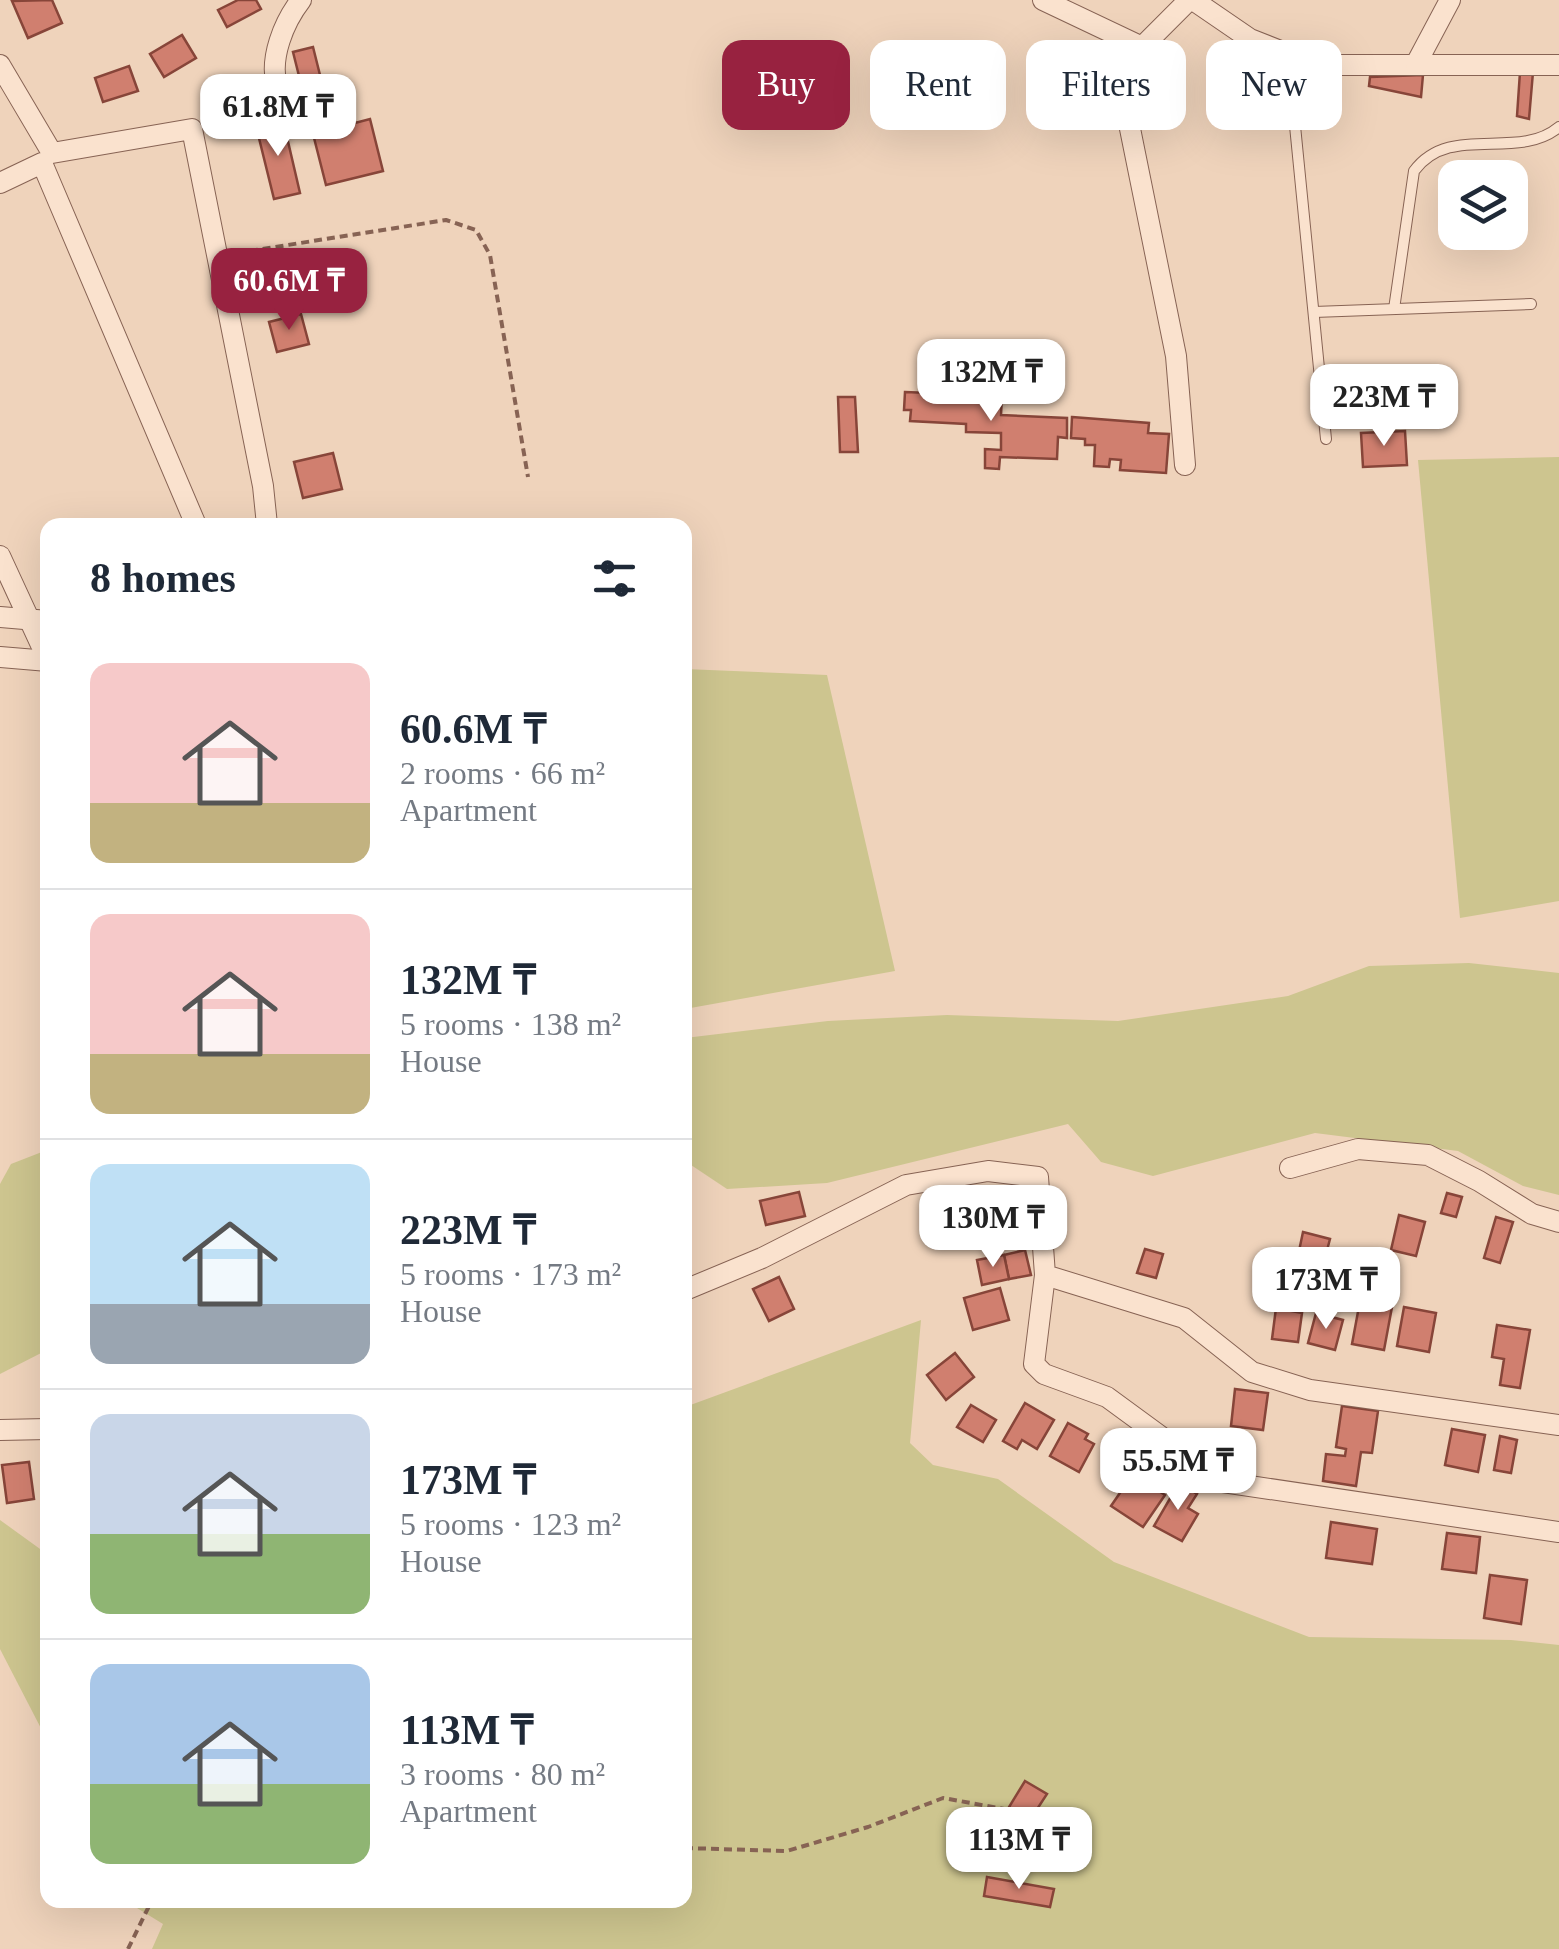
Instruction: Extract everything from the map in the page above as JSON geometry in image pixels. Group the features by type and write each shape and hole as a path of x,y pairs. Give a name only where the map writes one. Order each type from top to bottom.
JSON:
{"street":[{"path":"291,116 276,84 276,68 280,36 301,0"},
{"path":"1043,0 1127,40"},
{"path":"1149,40 1191,0 1255,40"},
{"path":"1416,64 1450,0"},
{"path":"0,65 47,158 193,518"},
{"path":"1342,65 1559,65"},
{"path":"0,183 47,158 192,128 267,518"},
{"path":"1130,130 1176,356 1185,465"},
{"path":"0,556 37,620"},
{"path":"0,617 37,620"},
{"path":"0,657 40,660"},
{"path":"1290,1168 1358,1149 1428,1156 1479,1181 1532,1214 1559,1222"},
{"path":"692,1287 762,1258 906,1185 988,1171 1038,1177 1045,1275 1034,1364 1044,1374 1107,1398 1223,1482 1559,1532"},
{"path":"1045,1275 1184,1318 1252,1372 1310,1390 1559,1425"},
{"path":"0,1430 40,1428"}],"lane":[{"path":"1394,309 1414,171 1425,156 1465,142 1526,141 1559,127"},
{"path":"1296,130 1326,439"},
{"path":"1314,312 1532,304"}],"path":[{"path":"218,256 446,220 476,230 490,255 528,476"},
{"path":"692,1848 786,1851 868,1827 943,1798 1004,1809"},
{"path":"128,1949 148,1908"}],"shaded area":[{"path":"1559,457 1559,901 1460,918 1418,460"},
{"path":"692,669 827,675 895,971 692,1008"},
{"path":"1469,963 1559,973 1559,1195 1523,1186 1458,1151 1315,1133 1153,1176 1101,1162 1068,1124 827,1183 727,1189 692,1166 692,1037 828,1021 947,1015 1118,1021 1288,996 1369,966"},
{"path":"40,1153 40,1354 0,1374 0,1184 11,1164"},
{"path":"921,1320 910,1443 933,1465 998,1479 1114,1562 1309,1637 1511,1640 1559,1645 1559,1949 152,1949 163,1924 137,1908 692,1908 692,1404"},
{"path":"0,1520 40,1549 40,1726 0,1649"}],"building":[{"path":"52,0 62,23 28,38 12,1"},
{"path":"238,0 256,0 261,9 227,27 218,10"},
{"path":"182,35 196,58 164,77 150,54"},
{"path":"313,47 321,79 301,84 293,52"},
{"path":"129,66 138,91 103,102 95,78"},
{"path":"1520,72 1533,72 1529,119 1517,116"},
{"path":"1423,75 1421,97 1369,86 1370,77"},
{"path":"370,119 383,171 326,185 313,134"},
{"path":"283,120 300,193 274,199 256,126"},
{"path":"301,314 309,344 277,352 269,322"},
{"path":"905,392 1002,396 1001,415 1067,418 1067,438 1058,437 1057,459 1000,457 999,469 985,468 985,449 1001,450 1001,433 966,432 966,424 910,421 911,410 904,410"},
{"path":"838,397 855,397 858,452 840,452"},
{"path":"1072,417 1149,423 1148,433 1169,434 1166,473 1120,470 1121,460 1110,459 1109,467 1094,466 1095,445 1071,438"},
{"path":"1405,431 1407,465 1363,467 1361,433"},
{"path":"333,453 342,489 303,498 294,462"},
{"path":"799,1192 805,1216 766,1225 760,1201"},
{"path":"1447,1193 1462,1197 1456,1217 1441,1213"},
{"path":"1399,1215 1425,1222 1416,1256 1391,1250"},
{"path":"1496,1217 1513,1222 1500,1263 1484,1258"},
{"path":"1303,1232 1330,1239 1325,1258 1299,1251"},
{"path":"1145,1249 1163,1254 1156,1278 1137,1273"},
{"path":"1025,1250 1031,1275 1009,1279 1004,1255"},
{"path":"1004,1255 1009,1279 982,1285 977,1260"},
{"path":"779,1277 794,1309 769,1321 753,1289"},
{"path":"1000,1288 1009,1320 973,1330 964,1298"},
{"path":"1360,1301 1392,1307 1384,1350 1352,1344"},
{"path":"1404,1307 1436,1313 1429,1352 1397,1346"},
{"path":"1276,1308 1302,1313 1298,1342 1272,1339"},
{"path":"1316,1313 1343,1320 1335,1350 1308,1343"},
{"path":"1497,1325 1530,1330 1520,1388 1500,1385 1504,1359 1492,1357"},
{"path":"955,1353 974,1377 946,1400 927,1375"},
{"path":"1235,1389 1268,1393 1263,1430 1231,1426"},
{"path":"1025,1403 1054,1420 1037,1449 1022,1440 1017,1449 1003,1441"},
{"path":"971,1405 996,1420 983,1442 957,1427"},
{"path":"1342,1406 1378,1411 1372,1453 1361,1452 1356,1486 1323,1481 1326,1454 1345,1456 1346,1449 1336,1447"},
{"path":"1068,1423 1088,1434 1085,1439 1094,1444 1079,1472 1050,1456"},
{"path":"1452,1429 1485,1435 1478,1472 1445,1465"},
{"path":"1500,1436 1517,1440 1511,1473 1494,1470"},
{"path":"29,1462 34,1499 7,1503 2,1465"},
{"path":"1133,1474 1165,1495 1143,1527 1111,1506"},
{"path":"1179,1483 1197,1494 1188,1508 1198,1514 1182,1541 1154,1526"},
{"path":"1331,1522 1377,1529 1372,1564 1326,1558"},
{"path":"1447,1533 1480,1537 1476,1573 1442,1569"},
{"path":"1490,1575 1527,1580 1521,1624 1484,1618"},
{"path":"1025,1781 1047,1794 1030,1820 1009,1807"},
{"path":"987,1877 1054,1889 1050,1907 984,1896"}]}
